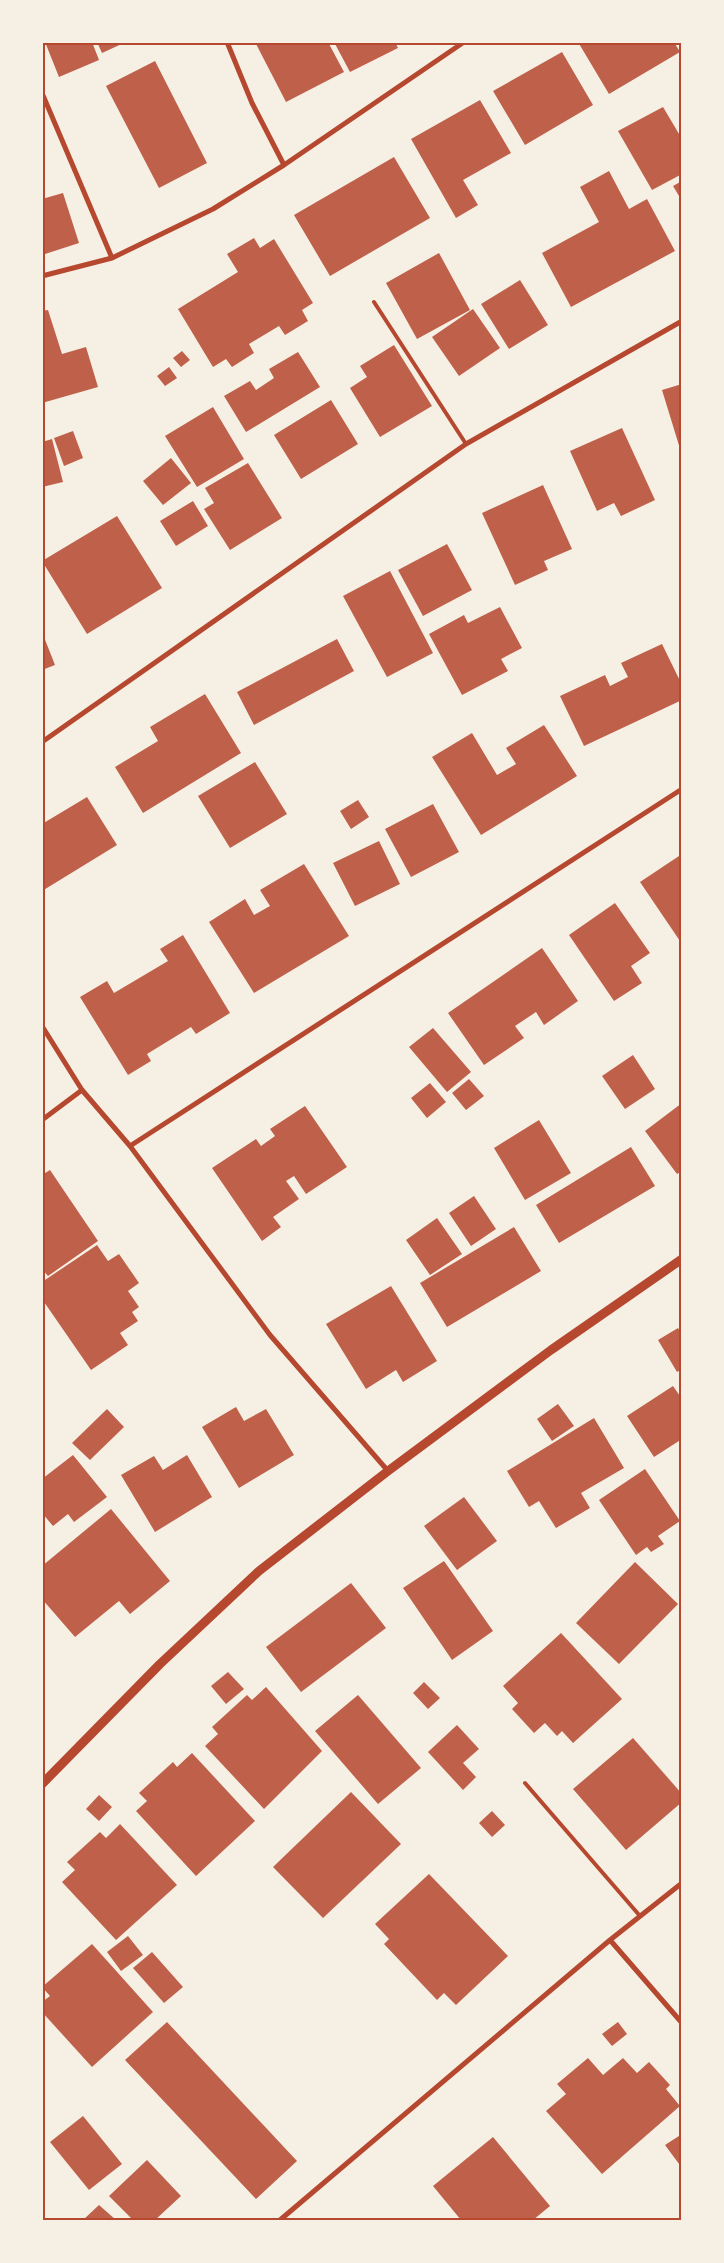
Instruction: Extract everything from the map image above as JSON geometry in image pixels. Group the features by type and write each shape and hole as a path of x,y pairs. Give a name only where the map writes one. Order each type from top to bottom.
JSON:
{"street":[{"path":"227,42 252,103 284,165"},
{"path":"42,276 112,258 213,209 284,165 464,42"},
{"path":"42,93 112,258"},
{"path":"42,742 466,444 682,321"},
{"path":"130,1146 682,789"},
{"path":"42,1026 82,1090 130,1146 270,1335 388,1471"},
{"path":"42,1120 82,1090"},
{"path":"42,1784 160,1664 259,1571 388,1471 551,1350 682,1259"},
{"path":"280,2220 610,1940 682,1882"},
{"path":"610,1940 682,2023"}],"lane":[{"path":"374,302 466,444"},
{"path":"525,1783 640,1916"}],"building":[{"path":"45,42 92,42 99,60 59,77"},
{"path":"97,42 126,42 102,53"},
{"path":"255,42 328,42 344,72 286,102"},
{"path":"334,42 395,42 398,48 350,72"},
{"path":"578,42 674,42 680,52 609,94"},
{"path":"562,52 593,105 525,145 493,91"},
{"path":"155,61 207,163 159,188 106,86"},
{"path":"480,100 511,153 463,180 478,205 456,218 411,139"},
{"path":"663,107 682,139 682,174 652,190 618,131"},
{"path":"394,157 430,218 330,276 294,215"},
{"path":"609,171 629,209 647,199 675,251 571,307 542,253 599,222 580,187"},
{"path":"682,181 682,201 673,186"},
{"path":"63,193 79,243 42,255 42,199"},
{"path":"254,238 260,248 274,239 313,303 302,310 308,321 285,335 279,326 249,344 254,353 232,367 226,359 213,367 178,309 238,272 227,254"},
{"path":"439,253 470,310 417,339 386,283"},
{"path":"520,280 548,325 509,349 481,304"},
{"path":"473,309 500,348 459,376 432,337"},
{"path":"48,310 62,354 86,347 98,387 42,403 42,311"},
{"path":"394,345 432,406 380,437 350,388 367,377 360,366"},
{"path":"182,351 190,360 181,367 173,358"},
{"path":"298,352 320,387 246,432 224,396 250,381 256,390 274,378 269,369"},
{"path":"169,367 177,378 165,386 157,376"},
{"path":"682,384 682,451 681,452 662,390"},
{"path":"331,400 358,444 301,479 274,435"},
{"path":"213,407 244,459 197,487 165,436"},
{"path":"622,428 655,500 621,516 614,503 597,511 570,451"},
{"path":"73,431 83,458 64,466 54,438"},
{"path":"52,439 63,482 42,487 42,442"},
{"path":"171,458 191,483 163,505 143,481"},
{"path":"248,463 282,518 230,550 204,509 214,503 205,488"},
{"path":"543,485 572,549 544,561 548,570 515,585 482,513"},
{"path":"193,501 208,526 176,546 160,521"},
{"path":"117,516 162,588 87,634 42,561"},
{"path":"447,544 472,590 423,616 398,570"},
{"path":"390,571 433,653 387,677 343,596"},
{"path":"500,607 522,648 501,659 508,671 462,695 429,634 464,615 468,623"},
{"path":"42,632 55,665 42,670"},
{"path":"337,639 354,671 254,725 237,692"},
{"path":"662,644 682,685 682,700 584,746 560,696 605,675 610,686 628,677 621,663"},
{"path":"205,694 241,753 143,813 115,767 158,741 150,727"},
{"path":"544,725 577,776 481,835 432,757 472,733 497,775 516,764 506,748"},
{"path":"255,762 287,814 230,848 198,796"},
{"path":"87,797 117,845 42,891 42,824"},
{"path":"358,800 369,817 351,829 340,811"},
{"path":"433,804 459,852 411,877 385,829"},
{"path":"379,841 400,884 355,906 333,863"},
{"path":"682,854 682,944 640,882"},
{"path":"304,864 349,936 254,993 209,922 245,899 254,915 270,906 260,890"},
{"path":"615,903 650,953 631,966 642,983 614,1001 569,935"},
{"path":"183,935 230,1013 196,1034 191,1027 147,1054 151,1061 128,1075 80,997 107,981 114,993 168,961 160,949"},
{"path":"542,948 578,1001 544,1025 536,1012 515,1026 524,1038 484,1065 448,1013"},
{"path":"433,1028 471,1072 447,1092 409,1047"},
{"path":"633,1055 655,1089 625,1109 602,1076"},
{"path":"469,1079 484,1096 466,1110 452,1093"},
{"path":"430,1083 446,1102 427,1118 411,1098"},
{"path":"682,1103 682,1171 677,1174 645,1131"},
{"path":"305,1106 347,1167 306,1194 294,1176 286,1181 299,1199 273,1217 281,1227 262,1241 212,1168 256,1139 261,1146 275,1136 270,1129"},
{"path":"539,1120 571,1173 525,1200 494,1148"},
{"path":"631,1147 655,1186 559,1243 536,1205"},
{"path":"50,1170 98,1241 48,1276 42,1269 42,1175"},
{"path":"474,1196 496,1229 471,1246 449,1213"},
{"path":"437,1218 462,1254 430,1275 406,1240"},
{"path":"514,1227 541,1271 447,1327 420,1283"},
{"path":"97,1245 108,1261 119,1254 139,1283 128,1291 139,1307 132,1312 138,1321 120,1333 128,1345 91,1370 42,1299 42,1282"},
{"path":"391,1286 437,1361 403,1382 396,1370 366,1389 326,1324"},
{"path":"678,1328 682,1334 682,1369 677,1372 658,1340"},
{"path":"673,1386 682,1399 682,1439 654,1457 627,1416"},
{"path":"558,1404 574,1426 552,1441 537,1419"},
{"path":"236,1407 244,1421 266,1409 294,1455 239,1488 202,1427"},
{"path":"107,1409 124,1427 90,1460 72,1443"},
{"path":"594,1418 624,1468 581,1493 590,1508 556,1528 539,1501 529,1507 507,1471"},
{"path":"73,1455 107,1497 74,1522 68,1514 53,1526 42,1513 42,1479"},
{"path":"187,1455 212,1497 155,1532 121,1475 154,1456 163,1470"},
{"path":"645,1469 680,1521 658,1536 664,1544 651,1552 647,1547 636,1555 599,1500"},
{"path":"464,1497 497,1541 457,1570 424,1526"},
{"path":"111,1509 170,1581 130,1614 119,1601 75,1637 42,1599 42,1566"},
{"path":"444,1561 493,1631 452,1660 403,1588"},
{"path":"635,1562 678,1604 619,1664 576,1623"},
{"path":"351,1583 386,1628 301,1692 266,1647"},
{"path":"561,1633 622,1699 573,1743 562,1731 557,1736 545,1723 534,1733 512,1709 518,1703 503,1686"},
{"path":"228,1672 244,1689 226,1704 211,1686"},
{"path":"424,1682 440,1698 428,1709 413,1693"},
{"path":"266,1687 322,1751 264,1809 205,1746 218,1734 212,1727 247,1695 252,1700"},
{"path":"358,1695 421,1768 378,1804 315,1731"},
{"path":"457,1725 479,1749 463,1763 476,1777 463,1790 428,1752"},
{"path":"633,1738 682,1794 682,1802 626,1850 573,1789"},
{"path":"192,1753 255,1821 196,1876 136,1811 147,1801 139,1793 173,1762 177,1767"},
{"path":"351,1792 401,1844 323,1918 273,1867"},
{"path":"99,1795 112,1807 99,1821 86,1809"},
{"path":"492,1811 505,1825 492,1837 479,1823"},
{"path":"120,1824 177,1885 116,1940 62,1882 75,1870 67,1862 100,1832 106,1838"},
{"path":"429,1874 508,1956 456,2005 444,1993 437,2000 384,1944 389,1939 375,1924"},
{"path":"128,1936 143,1955 121,1971 107,1952"},
{"path":"92,1944 153,2012 92,2067 42,2012 42,2002 50,1996 42,1987"},
{"path":"152,1952 183,1987 164,2003 133,1968"},
{"path":"167,2022 297,2161 256,2199 125,2060"},
{"path":"618,2022 627,2034 612,2046 602,2034"},
{"path":"588,2058 603,2075 623,2058 637,2073 649,2062 670,2085 666,2089 680,2106 602,2174 546,2111 566,2094 557,2084"},
{"path":"83,2116 122,2164 89,2190 50,2142"},
{"path":"682,2134 682,2168 665,2145"},
{"path":"493,2137 550,2206 533,2220 461,2220 433,2186"},
{"path":"147,2160 181,2196 155,2220 133,2220 109,2196"},
{"path":"99,2205 116,2220 83,2220"}]}
